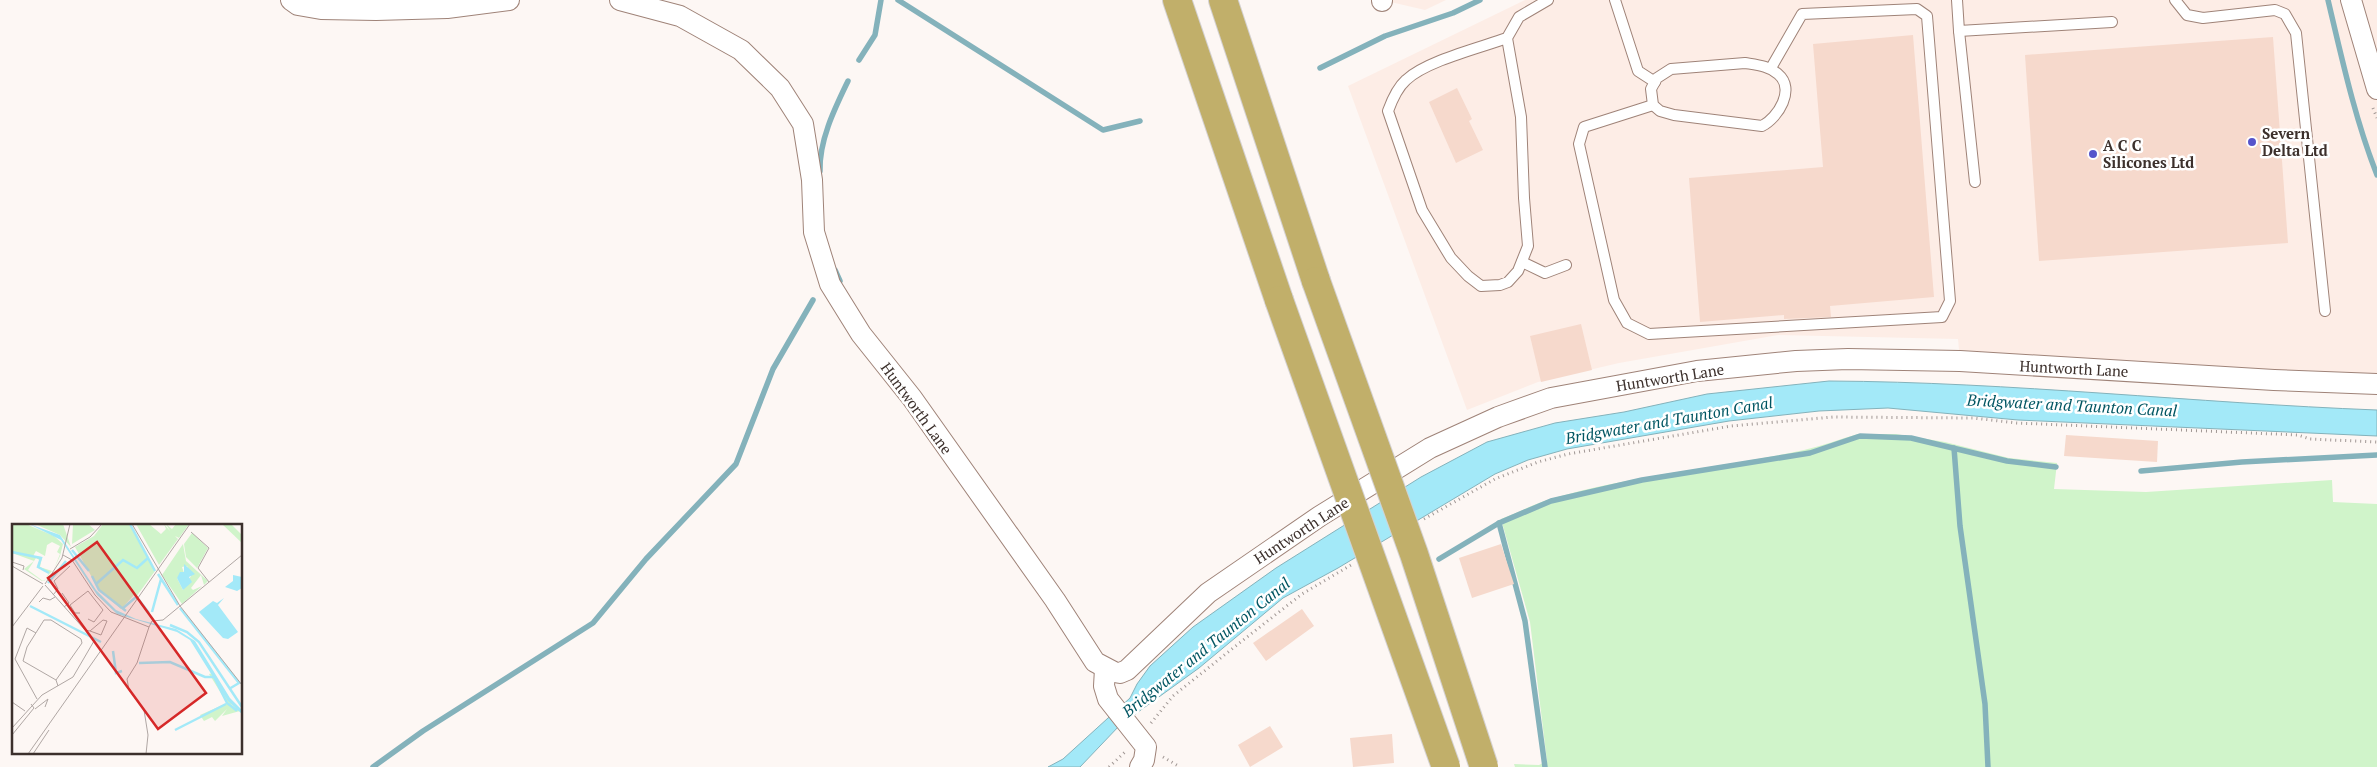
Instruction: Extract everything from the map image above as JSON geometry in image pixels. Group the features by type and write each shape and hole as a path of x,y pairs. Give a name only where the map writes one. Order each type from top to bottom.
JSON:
{"highway":[{"path":"1177,0 1279,300 1446,767"},
{"path":"1222,0 1316,281 1414,554 1484,767"}],"street":[{"path":"290,0 298,4 321,9 376,10 447,8 509,0"},
{"name":"Huntworth Lane","path":"620,0 680,16 741,50 780,88 803,124 812,180 814,232 830,284 861,334 912,398 1055,600 1096,662 1105,669 1120,673 1127,670 1208,593 1320,516 1430,448 1506,414 1551,398 1697,371 1848,358 1960,361 2274,380 2377,384"},
{"path":"2351,0 2377,89"},
{"path":"1105,669 1104,686 1108,700 1146,747 1144,760 1140,767"}],"lane":[{"path":"1507,38 1425,68 1406,80 1393,98 1388,111 1422,210 1451,258 1468,276 1482,286 1508,282 1518,271 1528,246 1521,117 1507,38 1519,17 1548,0"},
{"path":"1615,0 1638,71 1655,82"},
{"path":"1957,0 1975,182"},
{"path":"2175,0 2187,15 2203,18 2275,10 2285,14 2296,33 2325,311"},
{"path":"1653,105 1584,127 1579,144 1614,300 1627,323 1649,334 1942,317 1950,301 1927,16 1917,9 1802,14 1771,68"},
{"path":"1959,31 2112,22"},
{"path":"1745,63 1771,68 1781,75 1785,88 1785,97 1770,122 1762,126 1674,115 1660,111 1653,105 1651,89 1657,78 1671,70 1745,63"},
{"path":"1522,262 1545,273 1566,265"}],"path":[{"path":"1418,523 1495,479 1538,462 1568,454 1731,426 1833,417 1973,418 2016,423 2261,433 2298,435 2310,439 2377,442"},
{"path":"1139,737 1181,690 1302,594 1352,564"}],"shaded area":[{"path":"1382,0 1446,0 1425,10"},
{"path":"1525,0 2377,0 2377,384 1960,361 1958,339 1778,335 1619,363 1538,382 1467,410 1348,86"}],"green space":[{"path":"1858,434 1896,434 1945,442 2009,458 2057,463 2054,489 2146,492 2332,480 2333,502 2377,504 2377,767 1515,767 1514,764 1539,765 1547,761 1530,622 1501,519 1547,500 1585,490 1647,477 1804,450"}],"water":[{"name":"Bridgwater and Taunton Canal","path":"1829,381 1966,385 2377,410 2377,436 2018,420 1888,408 1819,411 1729,421 1567,449 1528,460 1495,474 1338,568 1283,598 1199,668 1120,725 1080,767 1048,767 1063,759 1130,698 1150,666 1193,627 1276,568 1421,477 1487,442 1555,423 1624,412 1707,394"}],"building":[{"path":"1913,35 1934,297 1830,306 1831,317 1784,319 1784,315 1700,322 1689,178 1823,167 1813,44"},
{"path":"2273,37 2288,243 2039,261 2025,55"},
{"path":"1457,88 1472,119 1469,121 1483,150 1456,163 1429,102"},
{"path":"1581,324 1592,370 1541,382 1530,336"},
{"path":"2066,435 2158,441 2157,462 2064,456"},
{"path":"1501,544 1514,584 1472,598 1459,558"},
{"path":"1302,609 1314,626 1266,661 1253,643"},
{"path":"1270,726 1283,747 1250,767 1238,745"},
{"path":"1392,734 1394,763 1353,767 1350,738"}],"waterway":[{"path":"859,60 875,35 881,0"},
{"path":"898,0 1103,130 1140,121"},
{"path":"1320,68 1385,36 1453,13 1480,0"},
{"path":"2328,0 2356,111 2377,175"},
{"path":"820,171 820,159 825,136 848,81"},
{"path":"835,270 840,281"},
{"path":"373,767 423,731 593,623 646,559 736,464 773,369 813,300"},
{"path":"1439,559 1499,523 1551,501 1642,480 1810,453 1860,436 1911,438 2007,461 2056,467"},
{"path":"1954,448 1960,526 1985,704 1988,767"},
{"path":"2141,471 2242,462 2377,455"},
{"path":"1499,523 1525,621 1545,767"}],"place":[{"name":"Severn Delta Ltd","path":"2252,142"},
{"name":"A C C Silicones Ltd","path":"2093,154"}]}
